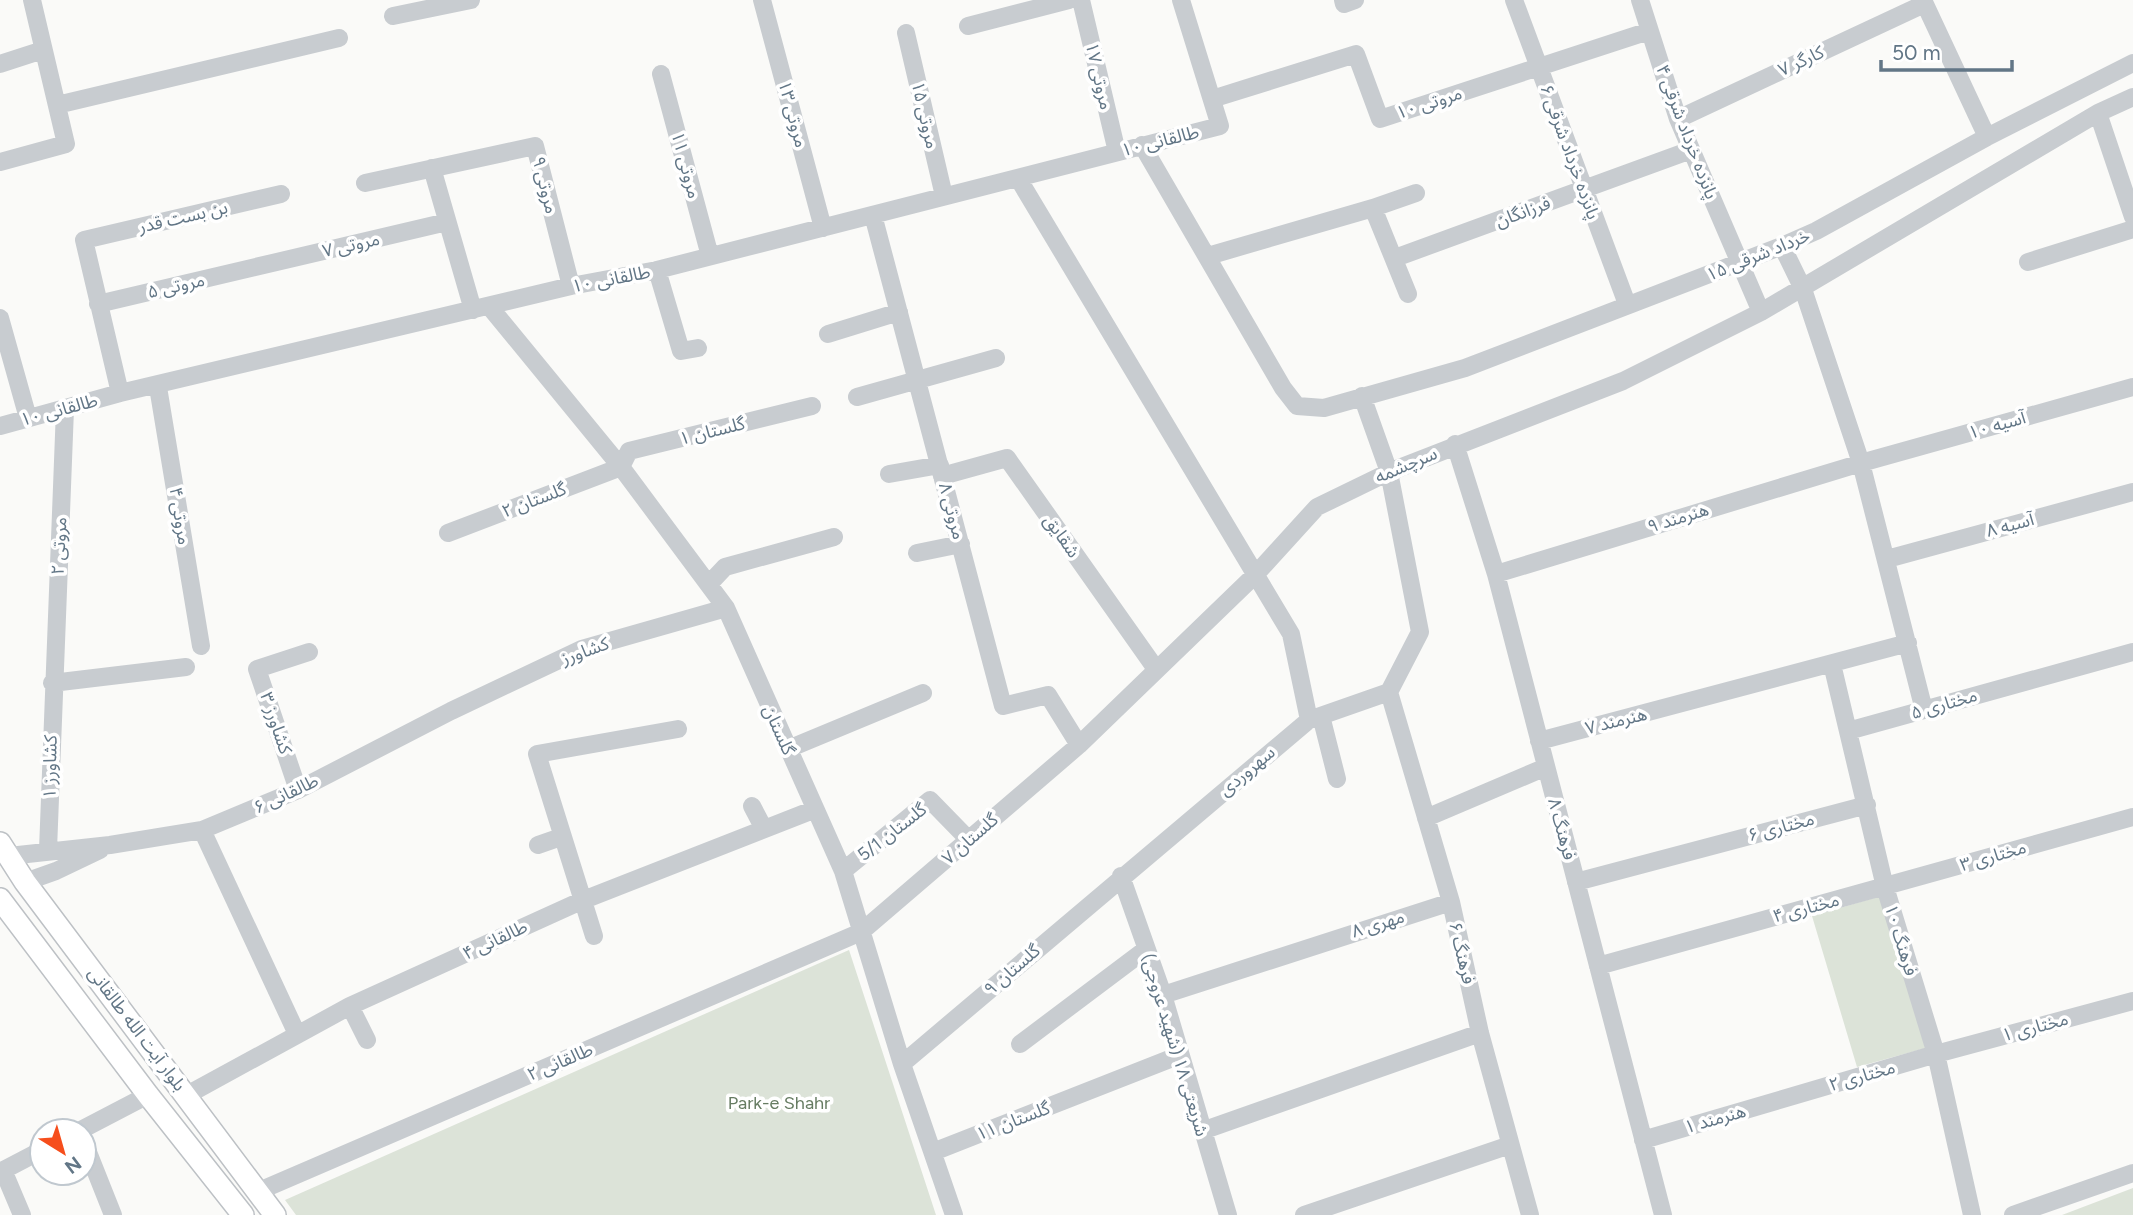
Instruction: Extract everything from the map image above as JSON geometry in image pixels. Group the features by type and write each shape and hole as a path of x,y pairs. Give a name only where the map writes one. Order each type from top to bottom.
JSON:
{"main road":[{"name":"بلوار آیت الله طالقانی","path":"3,852 275,1215"},
{"path":"0,885 25,881"},
{"name":"بلوار آیت الله طالقانی","path":"0,899 148,1095 243,1215"},
{"path":"105,1038 113,1023 122,1018 129,1021"}],"street":[{"path":"0,162 66,144 33,0"},
{"path":"393,16 471,0"},
{"name":"مروتی ۱۳","path":"762,0 823,228"},
{"path":"968,26 1069,0"},
{"name":"مروتی ۱۷","path":"1081,0 1117,152"},
{"path":"1181,0 1212,99"},
{"path":"1343,0 1344,4 1355,0"},
{"name":"پانزده خرداد شرقی ۶","path":"1514,0 1627,304"},
{"name":"پانزده خرداد شرقی ۴","path":"1640,0 1678,119 1761,312"},
{"path":"1924,2 1987,137"},
{"name":"کارگر ۷","path":"1678,119 1924,2"},
{"name":"مروتی ۱۰","path":"1212,99 1356,54 1380,119 1649,31"},
{"name":"مروتی ۱۵","path":"906,33 944,196"},
{"path":"57,105 339,38"},
{"path":"0,64 43,50"},
{"name":"۱۵ خرداد شرقی","path":"1362,396 1465,368 1782,246 1816,231 1987,137 2133,63"},
{"name":"مروتی ۱۱","path":"661,74 710,256"},
{"path":"1803,289 2098,113 2133,97"},
{"name":"طالقانی ۱۰","path":"0,426 120,393 158,387 571,286 657,270 1220,126 1212,99"},
{"path":"2098,113 2133,217"},
{"path":"1142,145 1283,388 1297,406 1324,408 1362,396 1389,472 1420,632 1389,692"},
{"name":"مروتی ۹","path":"432,168 536,146 571,286"},
{"name":"فرزانگان","path":"1395,258 1691,150"},
{"path":"365,183 432,168 447,222 481,308"},
{"path":"1018,178 1291,634 1315,718 1337,779"},
{"path":"1208,256 1416,193"},
{"name":"بن بست قدر","path":"98,304 84,240 281,194"},
{"path":"1373,208 1408,294"},
{"name":"مروتی ۸","path":"873,215 1003,706 1048,695 1079,745"},
{"name":"مروتی ۷","path":"255,268 447,222"},
{"path":"2028,262 2133,229"},
{"path":"1782,246 1803,289 1861,463 1924,710"},
{"name":"مروتی ۵","path":"98,304 255,268"},
{"path":"657,270 681,351 698,348"},
{"name":"سرچشمه","path":"1079,745 1256,573 1317,507 1455,444 1623,381 1803,289"},
{"path":"98,304 120,393"},
{"name":"گلستان","path":"481,308 621,467 726,608 813,810 843,871 902,1064 954,1215"},
{"path":"828,334 899,312"},
{"path":"0,318 27,418"},
{"path":"857,397 996,358"},
{"name":"مروتی ۴","path":"158,387 201,646"},
{"name":"آسیه ۱۰","path":"1861,463 2133,387"},
{"name":"گلستان ۱","path":"621,467 629,451 812,406"},
{"name":"مروتی ۲","path":"52,683 65,409"},
{"name":"فرهنگ ۸","path":"1455,444 1496,574 1663,1215"},
{"name":"شقایق","path":"941,471 1007,458 1156,669"},
{"name":"هنرمند ۹","path":"1496,574 1861,463"},
{"name":"گلستان ۲","path":"448,533 621,467"},
{"path":"889,474 941,471"},
{"name":"آسیه ۸","path":"1887,559 2133,492"},
{"path":"709,584 725,567 834,537"},
{"path":"917,553 961,544"},
{"name":"کشاورز","path":"451,711 582,649 726,608"},
{"name":"هنرمند ۷","path":"1539,741 1908,643"},
{"name":"کشاورز ۳","path":"298,790 257,669 309,652"},
{"name":"مختاری ۵","path":"1848,731 2133,652"},
{"name":"فرهنگ ۱۰","path":"1832,664 1885,887 1936,1054 1972,1215"},
{"path":"52,683 187,667"},
{"name":"کشاورز ۱","path":"48,850 52,683"},
{"path":"788,749 923,692"},
{"name":"سهروردی","path":"1121,876 1315,718 1389,692"},
{"name":"فرهنگ ۶","path":"1389,692 1451,902 1480,1033 1530,1215"},
{"name":"طالقانی ۶","path":"3,852 110,845 202,830 298,790 451,711"},
{"path":"594,936 580,901 537,754 678,729"},
{"name":"گلستان ۷","path":"861,932 1079,745"},
{"path":"1426,818 1546,767"},
{"name":"گلستان 5/1","path":"843,871 930,800 970,840"},
{"name":"مختاری ۶","path":"1576,882 1867,805"},
{"path":"752,806 764,829"},
{"name":"طالقانی ۴","path":"187,1095 350,1006 580,901 813,810"},
{"name":"مختاری ۳","path":"1885,887 2133,817"},
{"path":"202,830 297,1034"},
{"path":"538,845 561,837"},
{"name":"طالقانی ۶","path":"25,881 56,871 110,845"},
{"name":"شریعتی ۱۸ (شهید عروجی)","path":"1121,876 1163,995 1228,1215"},
{"name":"گلستان ۹","path":"902,1064 1121,876"},
{"name":"مختاری ۴","path":"1598,966 1885,887"},
{"name":"مهری ۸","path":"1163,995 1451,902"},
{"name":"طالقانی ۲","path":"259,1191 861,932"},
{"path":"1020,1044 1145,950"},
{"name":"مختاری ۱","path":"1936,1054 2133,1001"},
{"path":"350,1006 367,1040"},
{"path":"1202,1131 1480,1033"},
{"name":"مختاری ۲","path":"1787,1097 1936,1054"},
{"name":"گلستان ۱۱","path":"933,1152 1180,1055"},
{"path":"98,1121 148,1095"},
{"name":"هنرمند ۱","path":"1643,1140 1787,1097"},
{"path":"1304,1215 1510,1145"},
{"path":"22,1215 1,1171 28,1157"},
{"path":"2013,1215 2133,1173"},
{"path":"98,1177 113,1215"}],"green space":[{"path":"1881,896 1926,1048 1857,1067 1812,916"},
{"name":"Park-e Shahr","path":"849,950 936,1215 296,1215 285,1200"},
{"path":"2133,1188 2133,1215 2062,1215"}]}
